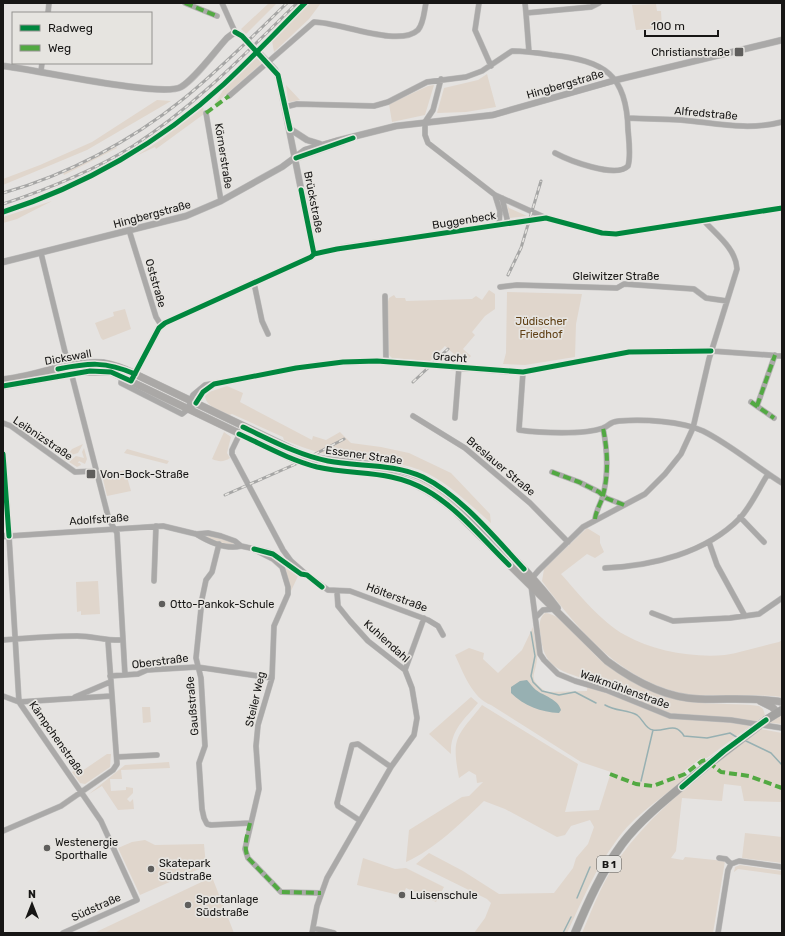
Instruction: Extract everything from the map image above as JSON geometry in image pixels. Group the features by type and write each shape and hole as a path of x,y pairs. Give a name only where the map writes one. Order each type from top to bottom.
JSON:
{"main road":[{"name":"Dickswall","path":"3,386 70,370 91,363 103,363 120,367 135,374"},
{"name":"Dickswall","path":"3,380 70,370 103,371 122,376"},
{"name":"Essener Straße","path":"135,374 191,404 239,434 288,457 326,468 381,474 409,482 426,490 454,510 532,582 554,609 607,661 619,670 647,686 697,699 782,702"},
{"name":"Essener Straße","path":"122,376 131,381 191,404 312,457 328,461 394,468 422,477 448,493 460,504 563,617"},
{"name":"Essener Straße","path":"756,700 780,711"},
{"name":"Essener Straße","path":"575,933 600,879 622,844 636,829 705,767 780,711"}],"street":[{"path":"185,3 217,16"},
{"path":"3,66 115,84 166,90 178,89 184,85 227,38 235,32 222,3"},
{"path":"229,96 314,22 394,37 411,34 417,30 422,23 426,3"},
{"path":"479,3 475,30 491,66"},
{"path":"525,3 529,52"},
{"path":"526,13 591,7 599,3"},
{"name":"Brückstraße","path":"235,32 242,36 278,74 314,254"},
{"name":"Hingbergstraße","path":"296,158 305,150 396,126 493,115 616,80 782,40"},
{"path":"285,107 305,104 374,106 392,100 420,85 442,79 466,77 491,66 510,51 570,57 606,69 616,80 624,98 628,118 629,164 627,168 616,170 585,165 555,153"},
{"path":"41,71 42,64"},
{"path":"442,79 432,114 425,122 425,135 428,143 495,195 546,218"},
{"name":"Körnerstraße","path":"206,113 221,201"},
{"name":"Alfredstraße","path":"628,118 680,120 735,127 782,122"},
{"path":"290,129 310,142 322,145"},
{"name":"Hingbergstraße","path":"3,262 186,216 221,201 296,158 353,138"},
{"path":"495,195 500,211 499,224"},
{"path":"502,198 508,223"},
{"name":"Buggenbeck","path":"161,326 314,254 344,247 546,218 602,233 616,234 782,208"},
{"path":"532,582 583,527 645,494 666,474 681,454 693,428 711,351 736,277 737,262 734,255 721,238 704,221"},
{"name":"Oststraße","path":"129,230 156,316 161,326"},
{"path":"41,253 66,356"},
{"path":"254,283 262,321 268,334"},
{"name":"Gleiwitzer Straße","path":"500,287 517,285 617,288 624,284 679,287 694,289 706,298 727,301"},
{"path":"385,296 386,362"},
{"path":"131,381 161,326"},
{"name":"Gracht","path":"191,404 199,389 205,385 320,364 386,362 523,372 629,352 711,351 782,356"},
{"path":"756,406 776,355"},
{"path":"454,418 459,367"},
{"path":"70,370 95,471 109,520 117,533 125,675"},
{"path":"523,372 519,430 563,433 603,428 610,422 638,420 693,428 718,440 782,483"},
{"path":"135,374 122,376 121,383 182,414 191,404"},
{"path":"751,402 774,418"},
{"name":"Breslauer Straße","path":"413,416 465,448 530,503 568,542"},
{"name":"Leibnizstraße","path":"3,423 11,426 75,472 95,471"},
{"path":"243,427 232,454 283,550 292,561 322,587 337,592"},
{"path":"595,520 603,495 608,466 607,448 603,428"},
{"name":"Kämpchenstraße","path":"3,454 6,536 16,639 19,702 82,791 101,821 137,900"},
{"path":"552,472 579,482 606,498 624,505"},
{"path":"605,568 619,568 672,557 709,542 740,517 768,474"},
{"path":"740,517 764,542"},
{"path":"154,581 156,526"},
{"name":"Adolfstraße","path":"6,536 156,526 196,534 219,544 232,547 241,546"},
{"name":"Adolfstraße","path":"196,534 208,533 221,536 235,541 241,546 273,554 301,574 308,574"},
{"path":"709,542 717,565 745,616"},
{"name":"Gaußstraße","path":"219,544 212,572 206,580 202,599 196,658 197,667 201,678 205,746 199,763 204,818 207,824 211,825 250,824"},
{"name":"Steiler Weg","path":"250,824 259,789 256,755 258,725 272,678 274,626 288,594 288,581 282,567 273,559 259,554 254,550"},
{"name":"Walkmühlenstraße","path":"532,582 537,642 540,654 553,670 564,678 606,690 670,716 731,720 782,728"},
{"name":"Hölterstraße","path":"337,592 350,591 424,618 433,622 443,635"},
{"name":"Kuhlendahl","path":"312,930 321,892 337,858 391,767 410,743 416,727 416,708 412,688 405,670 368,641 350,621 338,606 337,592"},
{"path":"652,613 673,621 745,616 759,614 782,598"},
{"path":"536,617 543,610 554,609"},
{"path":"405,670 424,618"},
{"path":"3,640 77,636 94,637 108,641 123,640"},
{"path":"3,831 61,806 113,770 117,764 108,641"},
{"name":"Oberstraße","path":"72,698 110,679 125,675 138,674 147,670 197,667 272,678"},
{"path":"3,696 19,702 111,696"},
{"path":"359,820 338,806 336,803 352,745 358,744 391,767"},
{"path":"117,757 157,754"},
{"path":"250,824 245,843 246,853 248,858 271,883 281,892 321,892"},
{"path":"719,858 726,859 731,864"},
{"path":"718,933 728,870 731,864 739,861 782,867"},
{"name":"Südstraße","path":"62,933 137,900"},
{"path":"312,930 334,933"}],"green space":[{"path":"269,3 277,3 246,34 241,29"},
{"path":"310,3 321,3 309,19 274,52 272,41"},
{"path":"656,4 657,11 661,11 662,28 636,30 632,5"},
{"path":"256,57 262,63 214,105 225,87"},
{"path":"487,74 496,107 466,112 437,113 444,88 478,80"},
{"path":"286,85 300,100 288,101"},
{"path":"434,85 425,115 392,122 389,104 428,86"},
{"path":"157,100 171,101 87,150 3,185 3,179 40,165 92,142"},
{"path":"203,106 204,114 156,149 155,147 136,156 162,139"},
{"path":"116,147 117,148 64,175 63,173"},
{"path":"52,201 17,219 3,223 3,217"},
{"path":"507,204 509,208 527,216 510,218"},
{"path":"489,290 495,294 495,309 485,316 472,332 475,335 463,349 471,356 464,363 445,346 430,361 392,358 389,355 387,305 389,298 394,295 396,298 405,298 406,301 472,299 476,296 482,300"},
{"name":"Jüdischer Friedhof","path":"507,292 582,294 576,324 575,357 525,365 503,364 506,353"},
{"path":"125,309 131,329 103,340 95,323 114,316 113,312"},
{"path":"227,386 243,393 240,402 312,440 313,436 326,440 340,432 351,443 409,453 451,473 490,514 491,523 449,487 420,470 401,464 349,459 311,450 284,440 283,437 211,406 206,400 205,396 209,392"},
{"path":"224,432 231,437 227,453 230,458 217,461 212,459"},
{"path":"83,444 78,453 71,455 65,461 64,460 72,449"},
{"path":"84,448 87,459 85,464 79,461 78,463 81,465 77,467 69,462 76,456 84,458 82,452"},
{"path":"127,449 169,461 167,464 124,453"},
{"path":"125,470 131,491 107,496 102,475"},
{"path":"396,473 434,486 449,497 521,571 453,505 396,475"},
{"path":"587,528 600,536 600,543 604,552 595,558 587,554 561,574 607,623 636,641 661,649 687,654 713,656 725,655 782,640 782,697 752,695 690,695 666,689 644,679 605,653 572,619 542,581 544,569"},
{"path":"208,535 233,541 234,543 233,545 219,543 207,537"},
{"path":"289,566 299,574 290,593 285,567"},
{"path":"98,581 100,614 81,615 81,611 77,612 76,582"},
{"path":"545,613 560,619 613,670 645,688 692,702 759,706 763,709 765,715 707,758 701,758 684,771 685,779 631,823 608,852 595,874 567,933 474,933 485,918 491,903 487,899 416,864 429,853 463,871 499,894 554,893 573,868 576,858 588,844 594,827 590,820 571,826 565,835 557,837 505,809 484,801 457,827 437,843 417,857 406,862 409,830 462,797 469,796 483,782 477,783 476,775 469,771 459,778 456,753 458,738 482,705 578,764 565,812 599,810 611,772 581,762 484,702 473,691 455,655 469,648 484,653 483,659 498,673 522,650 533,627 537,652 534,677 536,683 546,692 587,691 588,680 560,670 548,660 544,652 540,626 541,619"},
{"path":"471,697 478,703 455,732 451,746 451,754 429,734"},
{"path":"142,707 150,707 151,722 143,723"},
{"path":"782,714 782,724 770,723"},
{"path":"761,729 782,733 782,802 744,801 741,786 724,784 722,801 682,798 676,851 671,858 683,860 685,857 725,861 713,933 582,933 608,875 635,838 686,788"},
{"path":"107,754 111,754 110,767 85,784 80,783 72,772 79,768 82,771"},
{"path":"169,762 170,768 121,770 122,779 110,779 111,791 126,790 126,787 133,788 133,793 127,799 130,802 133,799 134,809 118,810 102,786 89,794 125,765"},
{"path":"745,833 782,837 782,863 742,858"},
{"path":"145,840 155,845 204,844 206,866 140,895 118,848 132,842"},
{"path":"363,858 395,869 406,868 444,887 436,902 406,888 403,896 357,885"},
{"path":"740,865 782,871 782,875 738,869 734,872 735,867"},
{"name":"Sportanlage Südstraße","path":"212,877 234,933 94,933"}],"water":[{"path":"527,680 533,688 557,703 561,710 559,713 533,708 516,698 511,693 511,687 520,681"}],"waterway":[{"path":"531,632 535,656 531,676 533,682 542,691 559,695 575,692 596,703"},
{"path":"605,705 637,715 648,728 653,730 674,728 681,732 684,736 707,738 730,733 738,738"},
{"path":"641,781 653,730"},
{"path":"744,740 771,753 782,765"},
{"path":"577,898 590,867"},
{"path":"563,933 571,917"}],"railway":[{"path":"3,193 51,177 120,143 142,129 196,89 236,53 287,3"},
{"path":"3,204 70,179 102,164 133,146 177,114 219,79 297,3"},
{"path":"508,275 521,248 541,181"},
{"path":"413,382 448,349"},
{"path":"225,495 298,463 344,439"}],"marked path":[{"path":"185,3 217,16"},
{"path":"206,113 229,96"},
{"path":"757,406 775,355"},
{"path":"751,402 774,418"},
{"path":"595,519 602,499 607,473 607,455 603,428"},
{"path":"552,472 579,482 599,492 606,498 624,505"},
{"path":"610,774 636,784 653,786 685,774 702,761 706,760 721,772 749,776 782,788"},
{"path":"250,823 246,845 248,858 281,892 321,893"}],"cycle path":[{"path":"3,212 63,189 120,160 148,143 200,105 224,84 305,3"},
{"path":"235,32 242,36 278,75 290,129"},
{"path":"296,158 353,138"},
{"path":"301,190 314,254"},
{"path":"3,386 90,371 111,372 131,381 159,328 165,323 311,257 314,254 337,249 546,218 602,233 616,234 782,208"},
{"path":"196,403 203,392 214,384 296,368 343,362 377,361 523,372 629,352 711,351"},
{"path":"58,369 79,365 97,364 115,367 135,374"},
{"path":"243,427 285,447 306,455 340,463 400,469 423,477 437,485 464,506 524,569"},
{"path":"239,434 297,461 317,467 386,476 412,483 438,497 449,506 509,565"},
{"path":"3,454 9,536"},
{"path":"254,549 273,554 301,574 307,575 322,587"},
{"path":"682,787 724,751 766,720"}],"place":[{"name":"Christianstraße","path":"739,52"},
{"name":"Von-Bock-Straße","path":"91,474"},
{"name":"Otto-Pankok-Schule","path":"162,604"},
{"name":"Westenergie Sporthalle","path":"47,848"},
{"name":"Skatepark Südstraße","path":"151,869"},
{"name":"Luisenschule","path":"402,895"},
{"name":"Sportanlage Südstraße","path":"188,905"}]}
